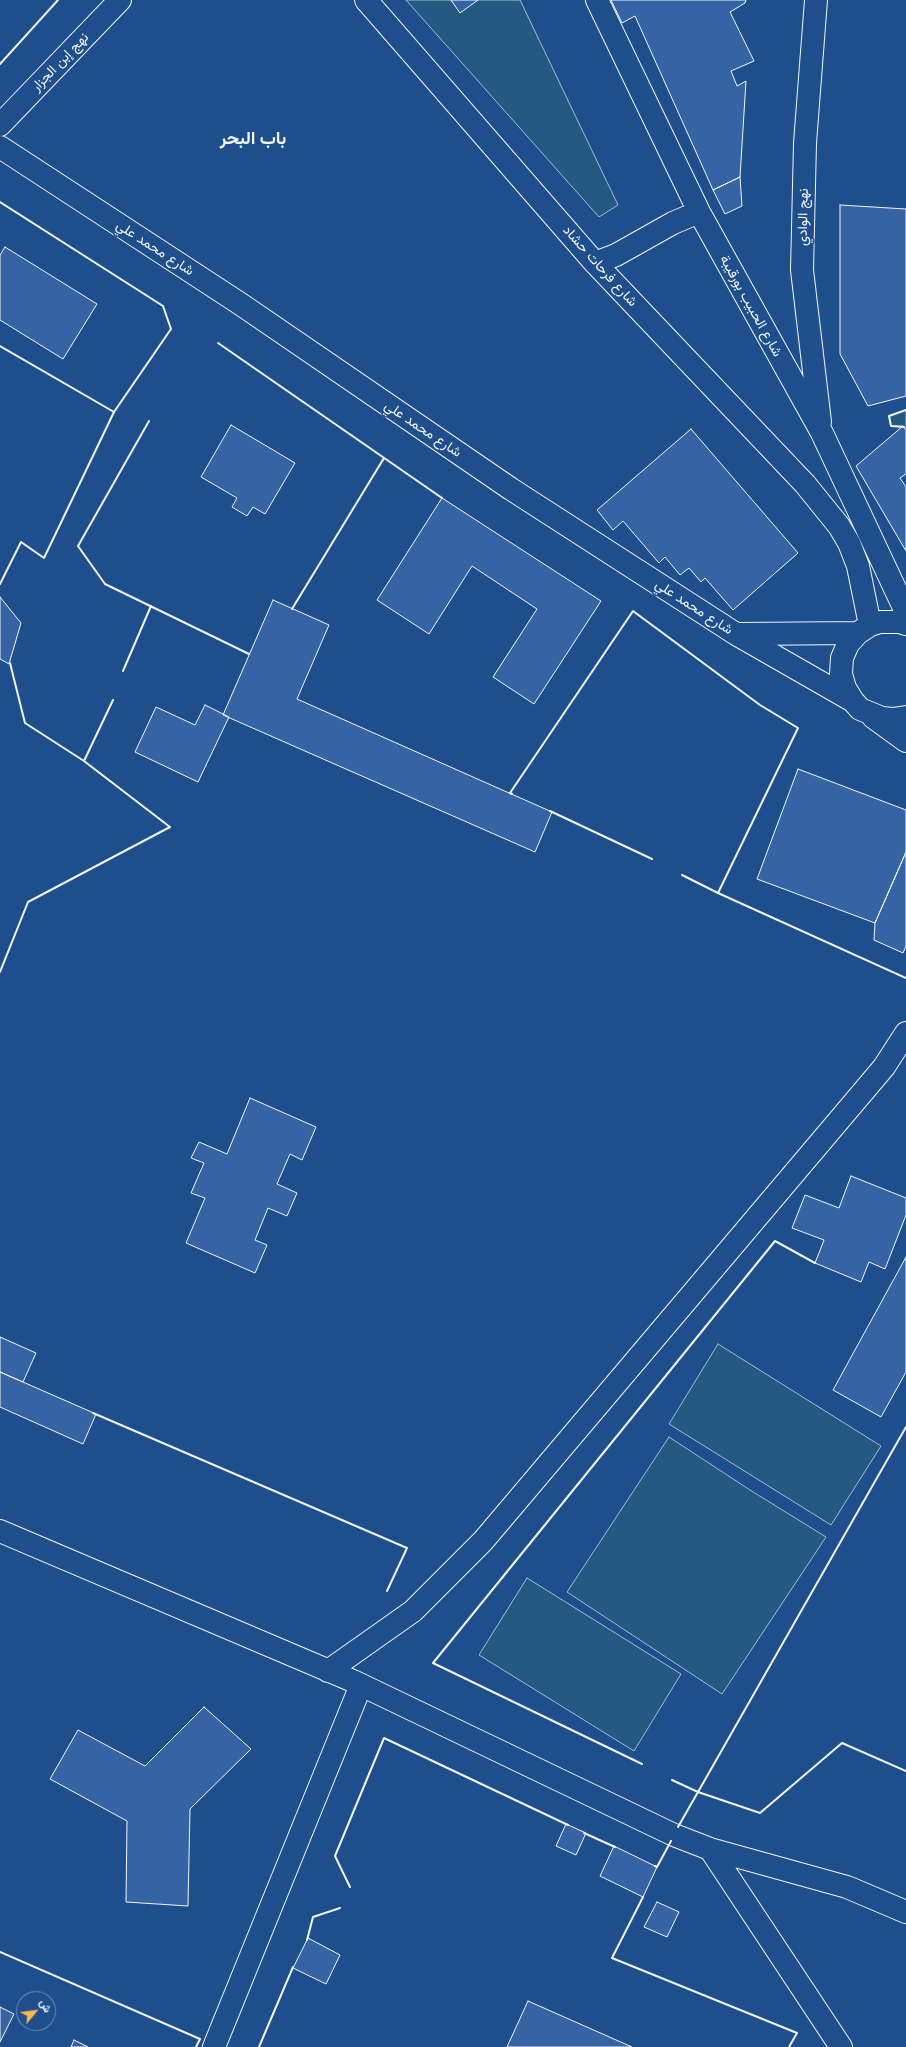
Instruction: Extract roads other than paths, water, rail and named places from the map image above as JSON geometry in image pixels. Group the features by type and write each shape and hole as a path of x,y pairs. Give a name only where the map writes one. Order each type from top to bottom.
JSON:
{"street":[{"name":"نهج إبن الجزار","path":"0,125 120,0"},
{"name":"شارع فرحات حشاد","path":"366,0 595,262 805,484 849,542 858,566 864,629"},
{"name":"شارع الحبيب بورقيبة","path":"597,0 699,212 822,433 906,612"},
{"name":"نهج الوادي","path":"816,0 805,143 802,270 822,433"},
{"name":"شارع محمد علي","path":"0,146 239,303 511,489 736,634 853,701"},
{"path":"595,262 616,255 673,223 699,212"},
{"path":"736,634 864,629 887,622 900,622 906,624"},
{"path":"864,629 848,644 842,658 841,674 845,688 860,709 906,741"},
{"path":"870,715 893,719 906,717"},
{"path":"328,1671 413,1611 483,1541 884,1067 906,1033"},
{"path":"0,1531 361,1685 674,1835 710,1849 847,1887 906,1912"},
{"path":"214,2047 361,1685"},
{"path":"710,1849 841,2047"}],"district":[{"name":"باب البحر","path":"253,139"}]}
